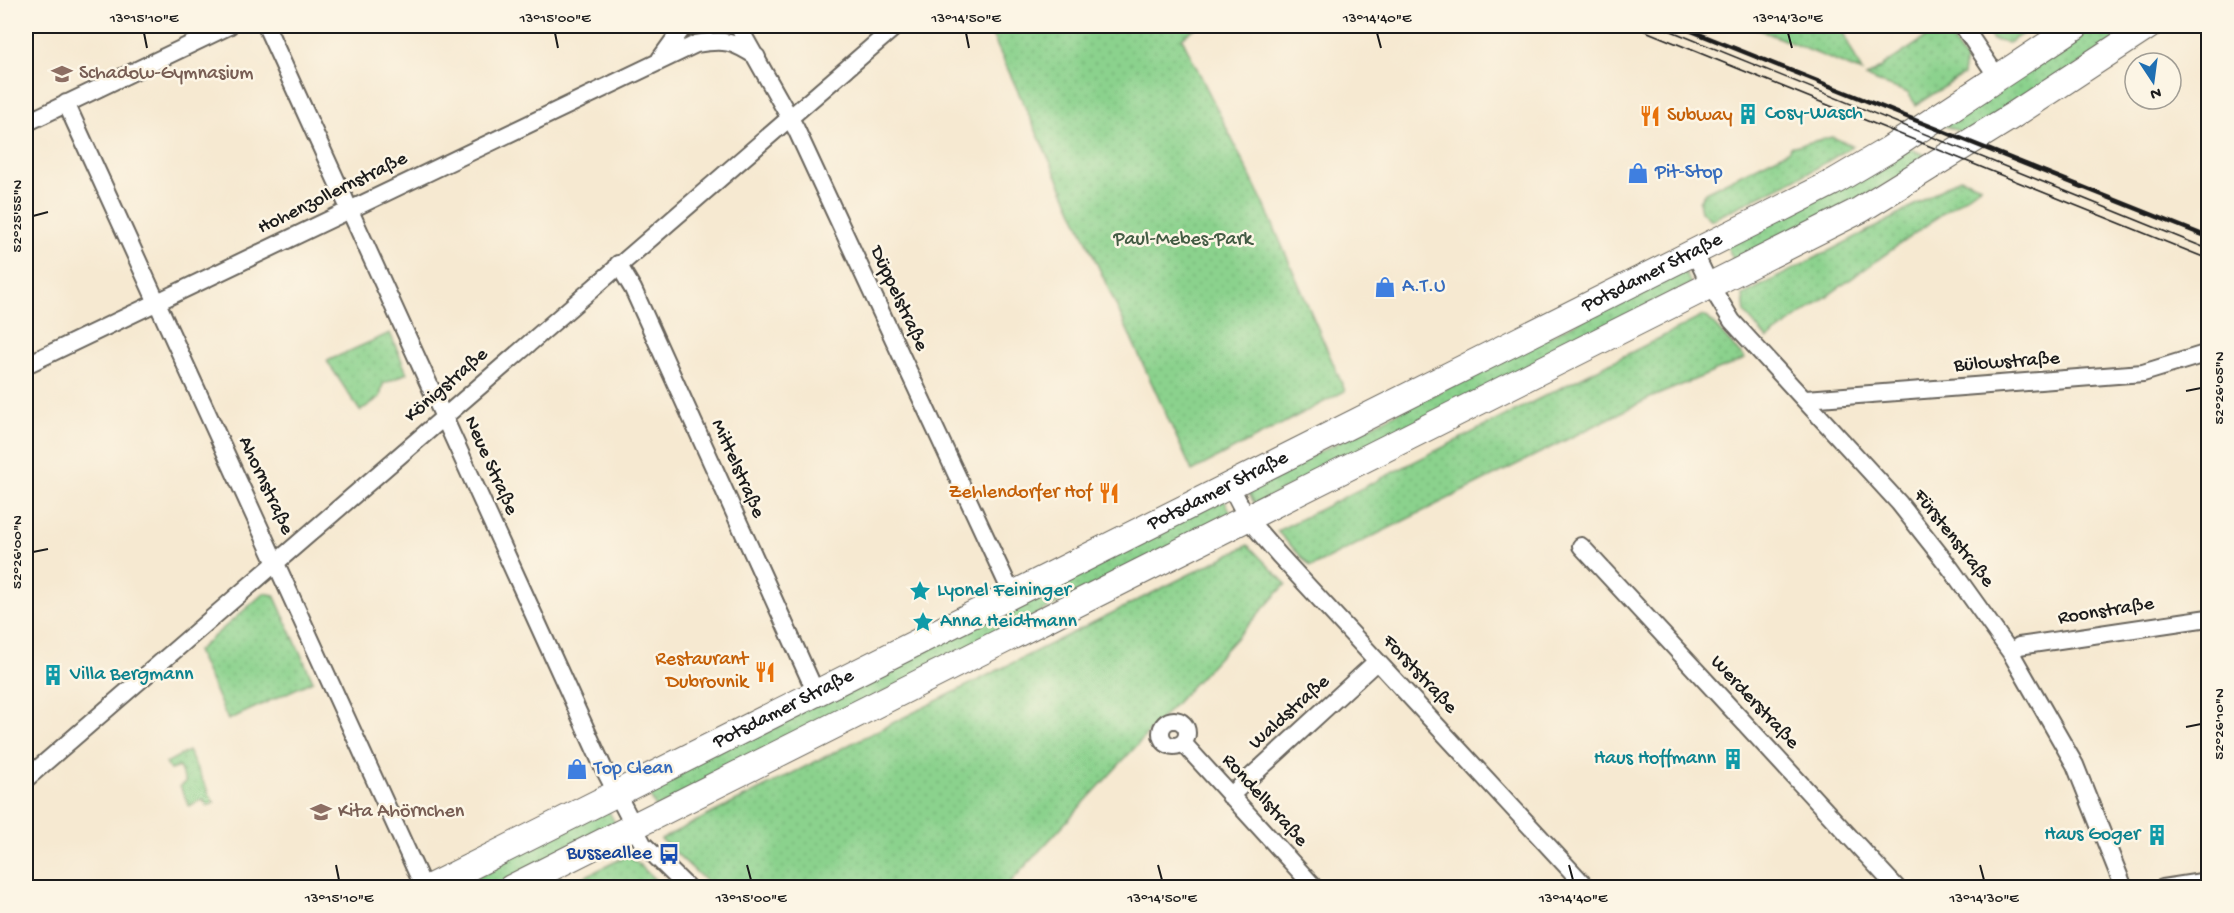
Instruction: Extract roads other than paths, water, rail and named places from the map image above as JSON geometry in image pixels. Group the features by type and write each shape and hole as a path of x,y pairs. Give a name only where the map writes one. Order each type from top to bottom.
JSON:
{"main road":[{"name":"Potsdamer Straße","path":"426,888 1865,164 2076,26"},
{"name":"Potsdamer Straße","path":"512,888 1860,210 2012,116 2149,26"}],"street":[{"path":"26,123 229,26"},
{"name":"Neue Straße","path":"266,26 616,793"},
{"name":"Hohenzollernstraße","path":"658,60 684,26"},
{"name":"Düppelstraße","path":"738,26 789,117 1012,594"},
{"name":"Königstraße","path":"26,779 618,264 896,26"},
{"path":"1963,26 1998,78"},
{"name":"Hohenzollernstraße","path":"26,365 658,60 696,44 717,41 737,44 757,57"},
{"name":"Ahornstraße","path":"66,103 426,888"},
{"name":"Fürstenstraße","path":"1694,252 1710,285 1732,321 1899,503 1951,569 2011,652 2075,765 2124,888"},
{"name":"Mittelstraße","path":"618,264 638,300 816,693"},
{"name":"Bülowstraße","path":"1806,399 2143,373 2208,353"},
{"name":"Forststraße","path":"1230,485 1247,518 1587,888"},
{"name":"Werderstraße","path":"1581,546 1897,888"},
{"name":"Roonstraße","path":"2011,652 2019,646 2208,618"},
{"name":"Waldstraße","path":"1230,796 1377,661"},
{"name":"Rondellstraße","path":"1183,743 1315,888"},
{"path":"616,793 643,844 688,888"},
{"path":"2163,888 2208,881"}],"tram line":[{"path":"1633,26 2208,259"},
{"path":"1659,26 2208,249"}],"railway":[{"path":"1679,26 2208,237"}],"place":[{"name":"Schadow-Gymnasium","path":"62,74"},
{"name":"Cosy-Wasch","path":"1748,114"},
{"name":"Subway","path":"1650,116"},
{"name":"Pit-Stop","path":"1638,173"},
{"name":"A.T.U","path":"1385,287"},
{"name":"Zehlendorfer Hof","path":"1109,493"},
{"name":"Lyonel Feininger","path":"920,591"},
{"name":"Anna Heidtmann","path":"923,622"},
{"name":"Restaurant Dubrovnik","path":"765,672"},
{"name":"Villa Bergmann","path":"53,675"},
{"name":"Haus Hoffmann","path":"1733,759"},
{"name":"Top Clean","path":"577,769"},
{"name":"Kita Ahörnchen","path":"321,812"},
{"name":"Haus Goger","path":"2157,835"},
{"name":"Busseallee","path":"669,854"}],"park label":[{"name":"Paul-Mebes-Park","path":"1183,240"}]}
